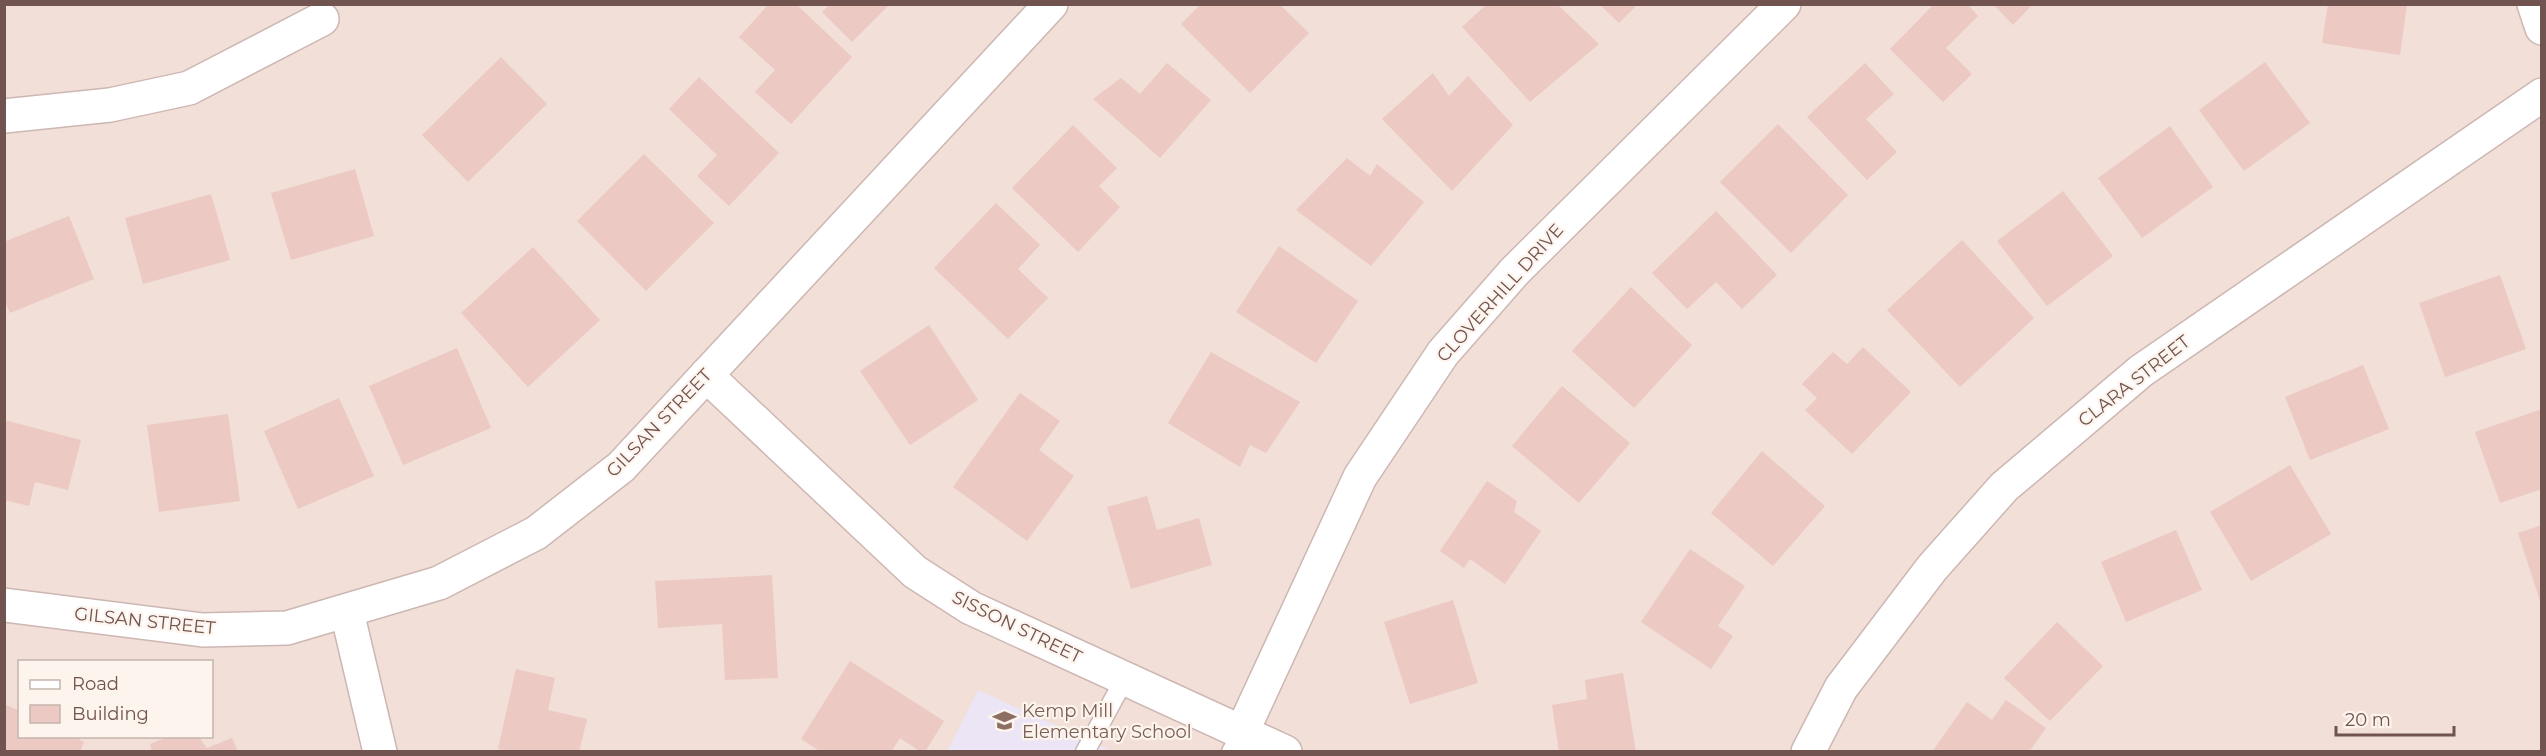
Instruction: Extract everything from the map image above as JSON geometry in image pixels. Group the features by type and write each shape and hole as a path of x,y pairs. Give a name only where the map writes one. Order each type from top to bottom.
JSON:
{"street":[{"name":"GILSAN STREET","path":"4,605 203,630 287,628 440,583 536,533 621,467 1051,4"},
{"name":"CLOVERHILL DRIVE","path":"1236,742 1360,477 1443,353 1515,271 1784,4"},
{"path":"2534,4 2541,28"},
{"path":"4,116 110,105 189,88 322,19"},
{"name":"CLARA STREET","path":"1808,752 1841,688 1932,568 2004,487 2141,370 2541,95"},
{"name":"SISSON STREET","path":"706,375 915,572 972,608 1125,678 1236,742 1285,752"},
{"path":"347,612 380,752"}],"lane":[{"path":"1085,752 1125,678"}],"shaded area":[{"path":"4,5 2541,5 2541,751 5,751"},
{"name":"Kemp Mill Elementary School","path":"978,690 1112,751 947,752"}],"building":[{"path":"769,4 796,4 852,57 791,124 755,92 775,70 739,37"},
{"path":"830,4 890,4 852,42 822,12"},
{"path":"1487,4 1557,4 1599,44 1530,102 1462,27"},
{"path":"1599,4 1638,4 1619,23"},
{"path":"1934,4 1967,4 1978,16 1946,48 1972,74 1943,102 1890,49"},
{"path":"1993,4 2033,4 2013,25"},
{"path":"2328,4 2407,4 2400,55 2322,43"},
{"path":"1200,5 1280,5 1309,33 1250,93 1181,24"},
{"path":"501,57 547,104 468,182 422,135"},
{"path":"2265,62 2310,123 2244,171 2199,110"},
{"path":"1167,63 1211,100 1160,158 1093,99 1121,78 1140,94"},
{"path":"1865,63 1894,94 1866,119 1897,152 1867,180 1807,117"},
{"path":"1433,73 1449,96 1468,76 1513,125 1452,191 1382,119"},
{"path":"699,77 779,153 729,206 697,176 717,155 669,109"},
{"path":"1778,124 1848,195 1791,253 1720,182"},
{"path":"1073,125 1117,168 1099,186 1120,207 1078,252 1012,188"},
{"path":"2170,126 2213,187 2142,238 2098,178"},
{"path":"644,154 714,223 646,291 577,221"},
{"path":"1347,158 1370,176 1377,164 1424,202 1371,266 1296,210"},
{"path":"355,169 374,236 291,260 271,193"},
{"path":"2063,191 2113,256 2047,306 1997,241"},
{"path":"211,194 230,260 143,284 125,218"},
{"path":"996,203 1040,245 1018,269 1048,298 1008,339 934,268"},
{"path":"1716,211 1777,275 1742,309 1716,282 1687,309 1652,273"},
{"path":"69,216 94,279 10,313 4,299 4,242"},
{"path":"1962,240 2034,318 1960,387 1887,310"},
{"path":"1279,246 1358,301 1316,363 1236,312"},
{"path":"533,247 600,320 528,387 461,313"},
{"path":"2500,275 2526,349 2445,377 2419,303"},
{"path":"1631,287 1692,345 1634,408 1572,351"},
{"path":"929,325 978,400 910,445 860,371"},
{"path":"1863,347 1911,392 1852,454 1805,410 1817,398 1802,384 1833,352 1847,364"},
{"path":"457,348 491,428 403,465 369,386"},
{"path":"1211,352 1300,402 1266,453 1250,445 1240,467 1168,423"},
{"path":"2363,365 2389,429 2310,460 2285,397"},
{"path":"1562,386 1630,443 1579,503 1512,446"},
{"path":"1020,393 1060,421 1039,450 1074,476 1027,541 953,487"},
{"path":"339,398 374,476 298,509 264,431"},
{"path":"2542,409 2542,489 2500,503 2475,432"},
{"path":"228,414 240,501 159,512 147,425"},
{"path":"4,420 81,440 68,490 35,482 29,506 4,500"},
{"path":"1762,451 1825,506 1773,566 1711,513"},
{"path":"2290,465 2331,534 2251,581 2210,512"},
{"path":"1487,481 1517,501 1514,512 1541,531 1505,584 1470,559 1464,568 1440,551"},
{"path":"1147,496 1157,530 1199,518 1212,565 1131,589 1107,507"},
{"path":"2542,525 2542,604 2541,604 2518,533"},
{"path":"2176,530 2202,590 2126,622 2101,562"},
{"path":"1690,549 1745,586 1718,626 1733,636 1711,669 1641,622"},
{"path":"772,575 778,678 725,680 722,624 658,628 655,581"},
{"path":"1453,600 1478,683 1410,704 1384,622"},
{"path":"2057,622 2103,666 2050,721 2004,678"},
{"path":"850,661 944,721 925,752 921,752 900,738 891,752 821,752 801,739"},
{"path":"516,669 555,678 548,710 587,719 579,752 510,752 498,749"},
{"path":"1623,673 1636,752 1559,752 1552,705 1587,699 1585,680"},
{"path":"2006,700 2046,728 2029,752 1932,752 1967,702 1992,720"},
{"path":"4,704 18,710 18,738 77,738 84,742 80,752 4,752"},
{"path":"165,738 200,738 207,748 232,738 238,752 152,752 150,744"}],"place":[{"name":"Kemp Mill Elementary School","path":"1004,721"}]}
